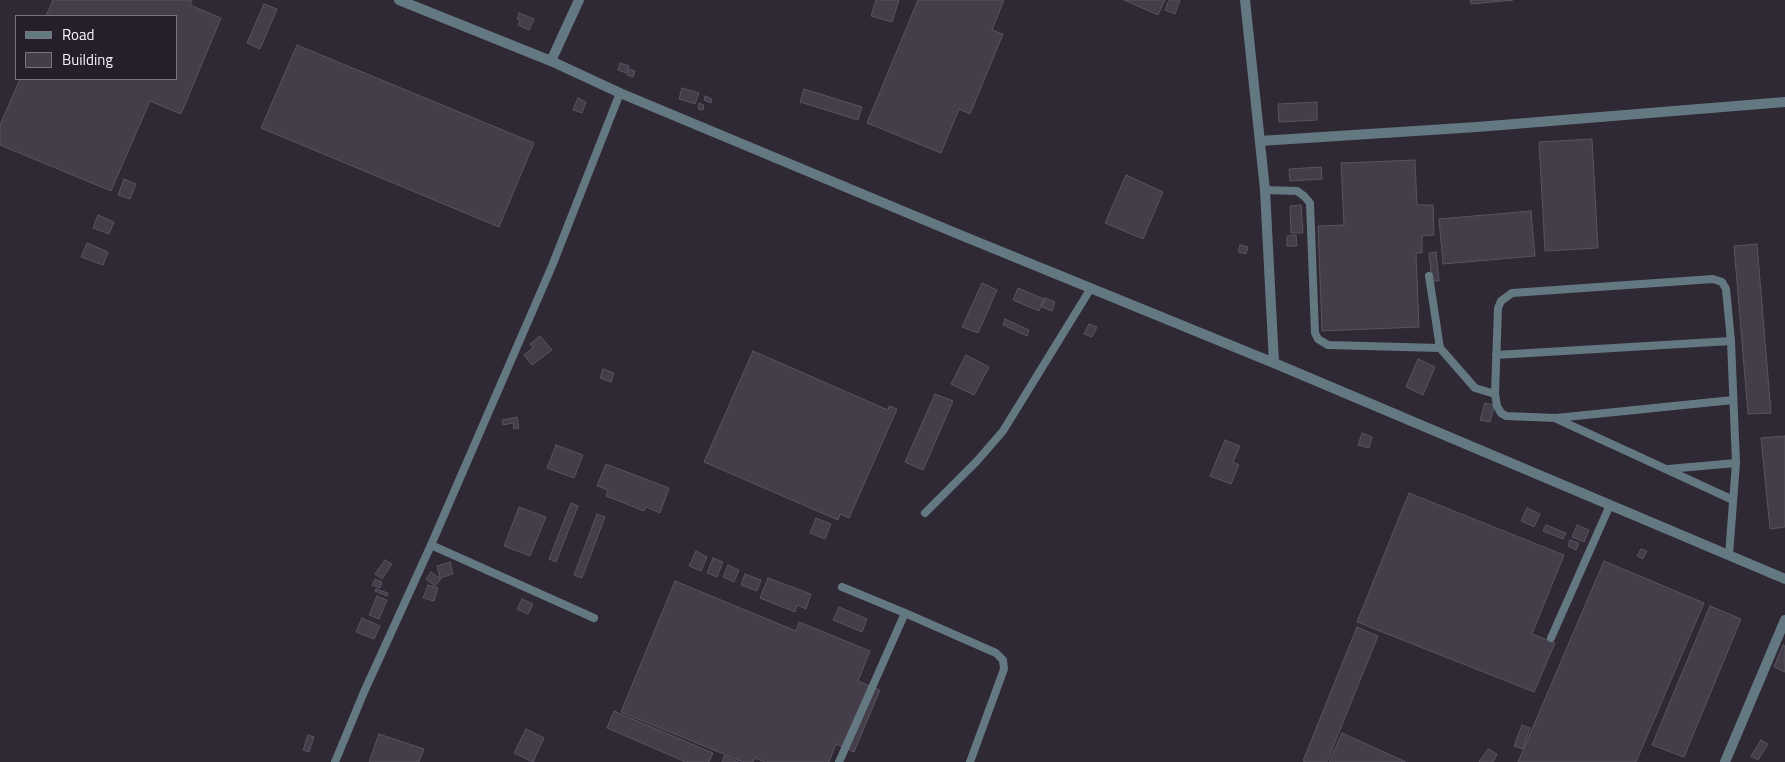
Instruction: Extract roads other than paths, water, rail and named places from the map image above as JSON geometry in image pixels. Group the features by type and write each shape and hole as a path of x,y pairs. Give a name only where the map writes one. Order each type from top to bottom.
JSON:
{"street":[{"path":"399,0 551,61 620,93 1274,363 1785,579"},
{"path":"551,61 579,0"},
{"path":"1245,0 1264,190 1274,363"},
{"path":"1260,141 1477,127 1785,102"},
{"path":"1724,762 1785,620"}],"lane":[{"path":"335,762 364,692 432,545 552,266 620,93"},
{"path":"1264,190 1297,191 1310,203 1315,332 1318,340 1328,345 1440,348"},
{"path":"1429,276 1440,348 1474,388 1495,394"},
{"path":"1728,555 1736,463 1731,341 1726,289 1722,282 1713,279 1512,293 1501,301 1498,308 1495,394 1497,406 1501,413 1506,416 1556,418 1733,400"},
{"path":"925,513 977,461 1003,431 1091,288"},
{"path":"1496,355 1731,341"},
{"path":"1556,418 1733,500"},
{"path":"1667,469 1736,463"},
{"path":"1551,638 1610,505"},
{"path":"432,545 594,618"},
{"path":"842,587 996,653 1003,660 1004,669 970,762"},
{"path":"838,762 906,613"}]}
